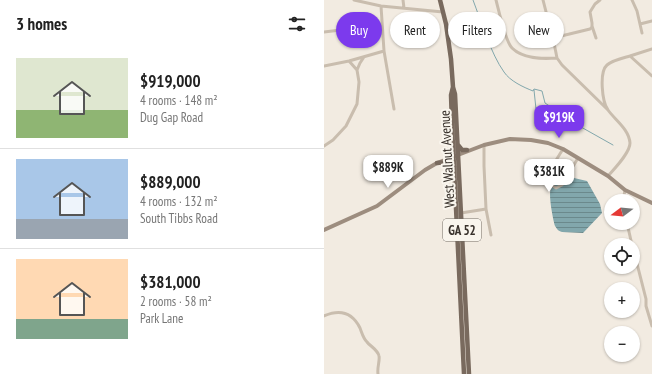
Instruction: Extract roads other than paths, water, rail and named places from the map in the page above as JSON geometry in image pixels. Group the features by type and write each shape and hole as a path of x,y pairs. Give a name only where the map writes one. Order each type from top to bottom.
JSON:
{"main road":[{"name":"West Walnut Avenue","path":"440,0 450,48 453,87 456,94 458,145 454,167 464,374"},
{"name":"West Walnut Avenue","path":"453,87 451,94 461,213 469,374"},
{"path":"458,145 462,150 467,150"},
{"path":"437,163 447,162 454,167"}],"street":[{"path":"354,0 381,6 443,12"},
{"path":"403,0 404,8"},
{"path":"496,0 506,35 512,48 526,56 542,59 557,58"},
{"path":"542,0 545,12"},
{"path":"596,38 590,12 595,4 600,0"},
{"path":"632,0 637,11 642,33"},
{"path":"381,6 381,12"},
{"path":"640,24 652,21"},
{"path":"382,25 384,52 394,109"},
{"path":"564,35 590,29 592,26"},
{"path":"324,32 336,31"},
{"path":"555,48 557,58 562,66 621,124 628,137 630,144 628,149 608,176"},
{"path":"607,109 602,91 603,72 605,66 612,62 652,49"},
{"path":"324,66 384,52"},
{"path":"630,56 652,76"},
{"path":"324,146 333,140 346,126 357,104 359,82 357,70 364,57"},
{"path":"349,61 357,70"},
{"path":"324,230 378,206 437,163 467,150 510,140 531,140 563,149 608,176 625,190 652,203"},
{"path":"484,145 486,209 491,235"},
{"path":"563,149 550,175 550,184 552,186 556,188 562,185 578,158"},
{"path":"624,194 625,190"},
{"path":"461,213 486,209"},
{"path":"640,274 646,299 646,306 652,326"},
{"path":"324,316 338,312 350,314 367,342 378,352 378,374"}],"water":[{"path":"574,178 587,181 600,204 602,213 583,233 562,232 559,230 555,226 552,212 550,195 551,188 558,182"}],"waterway":[{"path":"473,0 499,65 507,75 517,83 533,91 534,89 542,91 545,103 581,127 613,145"},
{"path":"534,90 536,109"}]}
